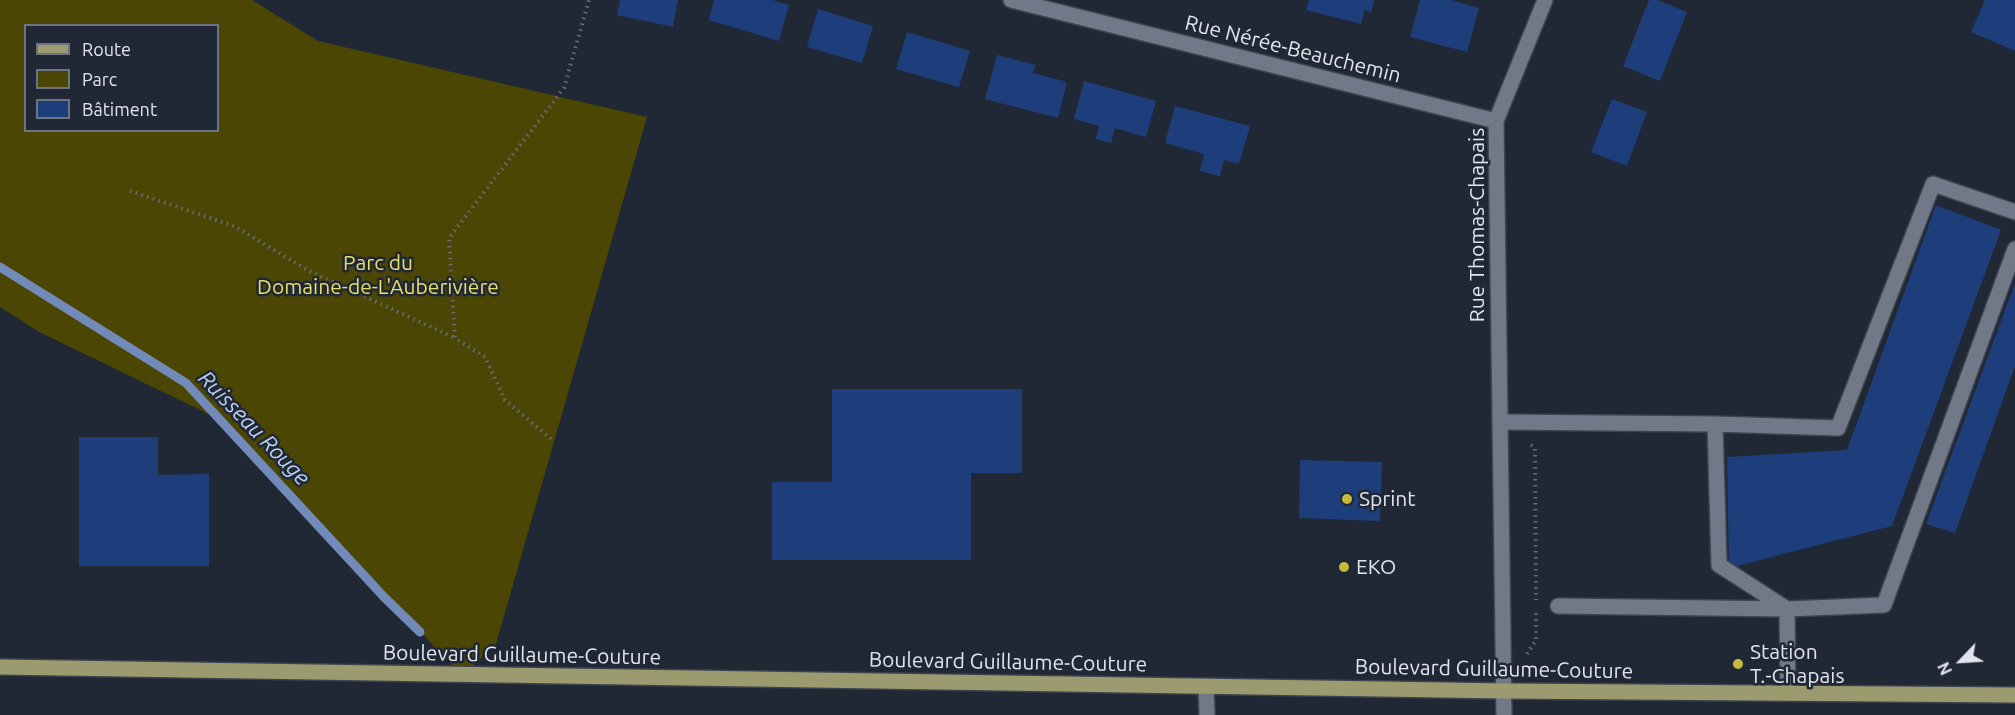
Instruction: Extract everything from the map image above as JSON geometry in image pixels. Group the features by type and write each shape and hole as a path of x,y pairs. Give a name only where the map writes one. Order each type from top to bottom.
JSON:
{"main road":[{"name":"Boulevard Guillaume-Couture","path":"0,667 1504,691 2015,695"}],"street":[{"name":"Rue Nérée-Beauchemin","path":"1011,0 1496,121"},
{"name":"Rue Thomas-Chapais","path":"1504,715 1496,121 1545,0"},
{"path":"1500,422 1838,428 1933,184 2015,212"},
{"path":"1558,606 1788,609 1884,605 2015,249"},
{"path":"1714,424 1719,565 1788,609"},
{"path":"1788,609 1788,693"},
{"path":"1206,686 1207,715"}],"path":[{"path":"455,338 449,238 564,88 589,0"},
{"path":"130,191 234,226 311,272 455,338 485,357 505,400 550,439"},
{"path":"1500,422 1535,448 1536,640 1525,657"}],"green space":[{"name":"Parc du Domaine-de-L'Auberivière","path":"0,0 252,0 318,41 647,117 496,644 462,676 221,420 39,332 0,307"}],"building":[{"path":"620,0 678,0 673,27 617,15"},
{"path":"714,0 772,0 789,5 779,41 709,20"},
{"path":"1309,0 1374,0 1371,13 1365,9 1361,24 1306,10"},
{"path":"1420,0 1451,0 1479,8 1467,52 1410,37"},
{"path":"1649,0 1657,0 1687,12 1660,81 1623,66"},
{"path":"1985,0 2015,0 2015,51 1971,32"},
{"path":"818,9 873,26 862,63 807,47"},
{"path":"907,32 970,51 959,87 896,69"},
{"path":"997,55 1036,65 1033,73 1067,82 1058,118 985,99"},
{"path":"1084,81 1156,101 1146,137 1115,128 1111,143 1096,139 1099,126 1074,119"},
{"path":"1612,99 1647,112 1627,166 1591,152"},
{"path":"1175,106 1250,126 1239,164 1224,160 1220,176 1200,171 1204,154 1165,143"},
{"path":"1936,205 2001,230 1892,526 1729,568 1727,457 1847,450"},
{"path":"2015,283 2015,366 1955,533 1926,524"},
{"path":"832,389 1022,389 1022,473 971,473 971,560 772,560 772,482 832,482"},
{"path":"79,437 158,437 158,475 209,474 209,566 79,566"},
{"path":"1300,460 1382,462 1380,521 1299,518"}],"waterway":[{"name":"Ruisseau Rouge","path":"0,267 186,383 384,597 420,632"}],"place":[{"name":"Sprint","path":"1347,499"},
{"name":"EKO","path":"1344,567"},
{"name":"Station T.-Chapais","path":"1738,664"}]}
